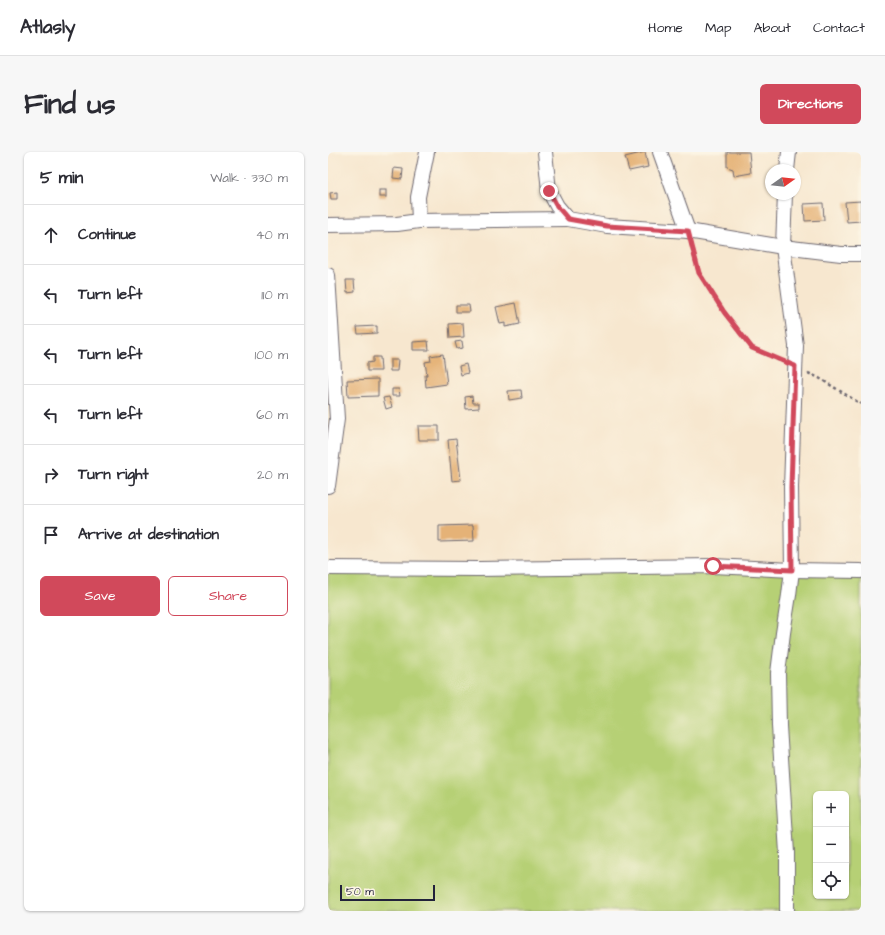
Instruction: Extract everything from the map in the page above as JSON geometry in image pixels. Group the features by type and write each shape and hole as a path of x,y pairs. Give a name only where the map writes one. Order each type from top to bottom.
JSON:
{"lane":[{"path":"420,221 418,197 427,152"},
{"path":"545,152 549,191 557,206 568,219"},
{"path":"660,152 688,231"},
{"path":"788,164 789,152"},
{"path":"785,200 783,247 796,346 791,487 792,570 790,595 783,633 778,674 779,726 787,853 787,911"},
{"path":"328,225 397,224 420,221 568,219 607,226 688,231 783,247 841,254 861,254"},
{"path":"328,275 337,419 328,486"},
{"path":"328,568 479,569 713,566 792,570 861,571"}],"path":[{"path":"688,231 699,273 724,312 752,348 819,378 861,404"}],"green space":[{"path":"328,568 861,571 861,911 328,911"}],"building":[{"path":"645,152 648,167 629,171 625,157"},
{"path":"727,152 749,152 751,173 734,176 733,169 727,167"},
{"path":"394,168 403,169 402,179 393,178"},
{"path":"379,190 386,190 386,197 379,197"},
{"path":"337,192 337,199 331,199 330,193"},
{"path":"861,201 861,221 847,222 845,202"},
{"path":"823,203 824,220 805,221 804,204"},
{"path":"346,280 354,280 355,292 347,293"},
{"path":"516,303 520,324 505,327 505,323 500,324 496,307"},
{"path":"456,305 469,305 470,312 456,312"},
{"path":"463,323 464,337 450,338 449,324"},
{"path":"377,326 377,333 358,334 357,327"},
{"path":"428,341 429,350 413,350 413,342"},
{"path":"462,341 463,348 457,349 455,342"},
{"path":"443,354 447,384 426,387 425,375 427,375 425,362 431,361 430,356"},
{"path":"373,357 380,357 381,371 367,371 367,363 373,362"},
{"path":"390,360 398,360 397,371 390,371"},
{"path":"466,364 468,373 461,375 459,366"},
{"path":"378,379 378,396 348,397 347,380"},
{"path":"392,389 399,389 400,396 392,396"},
{"path":"521,390 522,398 509,400 508,391"},
{"path":"472,396 473,403 479,403 479,408 466,409 465,397"},
{"path":"389,397 392,407 386,409 383,398"},
{"path":"418,426 439,426 439,440 419,440"},
{"path":"456,439 461,480 452,481 448,440"},
{"path":"473,525 474,541 439,542 439,526"}],"route":[{"path":"549,191 557,206 568,219 607,226 688,231 699,273 724,312 752,348 795,366 791,487 792,570 713,566"}]}
